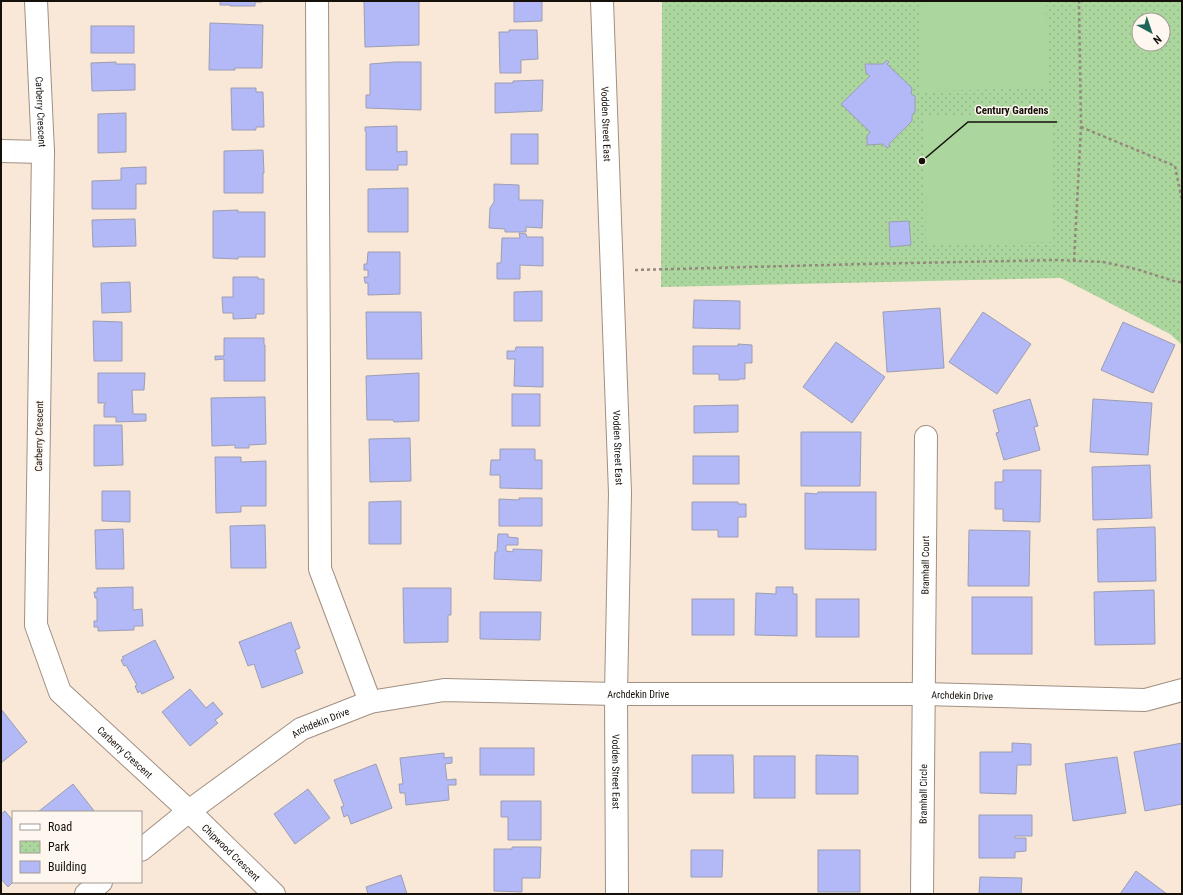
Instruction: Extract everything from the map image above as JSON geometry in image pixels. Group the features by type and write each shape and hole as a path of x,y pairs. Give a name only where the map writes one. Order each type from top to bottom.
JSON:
{"street":[{"name":"Carberry Crescent","path":"36,1 43,152 36,625 60,692 189,811"},
{"path":"317,1 320,569 370,702"},
{"name":"Vodden Street East","path":"602,1 620,493 616,694 617,894"},
{"path":"1,151 43,152"},
{"name":"Bramhall Court","path":"924,694 926,437"},
{"name":"Archdekin Drive","path":"142,849 189,811 301,729 370,702 444,690 616,694 924,694 1145,700 1182,690"},
{"name":"Bramhall Circle","path":"922,894 924,694"},
{"name":"Chipwood Crescent","path":"189,811 274,894"},
{"path":"86,894 100,883"}],"path":[{"path":"1074,261 1081,127 1079,1"},
{"path":"1081,127 1175,166 1182,201"},
{"path":"612,271 871,264 1074,261 1103,262 1136,269 1177,282 1182,282"}],"green space":[{"path":"662,1 1182,1 1182,345 1170,334 1061,278 661,287"},
{"path":"920,1 1046,1 1048,88 921,91"},
{"path":"1051,113 1053,242 926,244 924,116"}],"building":[{"path":"220,1 262,2 255,2 255,6 230,6 220,5"},
{"path":"364,1 419,1 419,45 365,47"},
{"path":"514,1 542,1 542,21 514,22"},
{"path":"210,23 263,25 262,68 209,70"},
{"path":"91,26 134,26 134,53 91,53"},
{"path":"509,30 537,30 538,59 521,60 521,73 500,73 499,32 509,32"},
{"path":"887,60 889,62 887,64 912,88 911,94 915,96 915,112 912,115 912,121 889,144 890,146 887,148 883,144 867,145 867,136 870,132 841,104 870,76 866,73 865,64 883,64"},
{"path":"116,62 116,64 135,64 135,90 92,91 91,63"},
{"path":"421,62 421,110 366,108 366,95 370,95 370,64"},
{"path":"543,80 542,111 495,113 495,83"},
{"path":"231,88 256,88 256,92 263,92 264,127 256,127 256,130 232,130"},
{"path":"126,113 126,152 98,153 98,114"},
{"path":"397,126 397,152 407,151 407,165 398,165 398,170 366,170 365,127"},
{"path":"511,134 538,134 538,164 511,164"},
{"path":"263,150 263,193 224,193 224,151"},
{"path":"146,167 146,184 136,184 136,209 92,209 92,181 121,180 121,168"},
{"path":"494,184 519,185 519,200 543,200 542,228 526,227 526,232 505,232 505,229 489,228 490,208 494,202"},
{"path":"408,188 408,232 368,232 368,189"},
{"path":"238,210 238,212 265,212 265,257 238,257 238,259 213,258 213,211"},
{"path":"135,219 136,246 93,247 92,220"},
{"path":"909,221 911,245 890,247 889,222"},
{"path":"519,233 526,234 527,237 543,237 543,266 520,265 520,279 497,279 497,263 501,263 502,238 520,238"},
{"path":"368,252 400,252 400,294 368,295 368,283 365,283 364,277 368,277 368,270 364,270 364,264 367,264"},
{"path":"233,277 258,277 258,279 264,279 264,314 256,314 256,318 233,319 233,313 223,313 222,297 233,297"},
{"path":"130,282 131,312 102,313 101,283"},
{"path":"542,291 542,321 514,321 514,292"},
{"path":"694,300 740,301 740,329 693,328"},
{"path":"940,308 944,368 887,372 883,312"},
{"path":"366,312 421,312 422,359 367,359"},
{"path":"983,312 1031,344 997,394 949,362"},
{"path":"93,321 122,322 122,361 94,361"},
{"path":"1123,322 1175,345 1153,393 1101,370"},
{"path":"224,338 264,338 265,381 224,381 224,359 215,360 215,356 224,356"},
{"path":"836,342 885,377 852,423 803,387"},
{"path":"738,344 752,345 752,363 745,363 745,379 719,380 719,374 693,374 693,346 738,346"},
{"path":"516,347 543,347 543,387 514,386 515,359 507,359 507,351 515,351"},
{"path":"98,373 145,373 144,390 132,390 133,414 146,414 146,421 116,422 116,417 104,417 104,405 106,403 98,403"},
{"path":"419,373 419,421 394,422 393,420 367,420 366,376"},
{"path":"512,394 540,394 540,426 512,426"},
{"path":"265,397 266,444 249,445 249,448 235,448 235,445 212,446 211,398"},
{"path":"1030,399 1038,426 1034,427 1040,450 1004,460 996,433 999,432 993,410"},
{"path":"1093,399 1152,403 1148,455 1090,452"},
{"path":"738,405 738,432 694,433 694,406"},
{"path":"94,425 122,425 123,465 94,466"},
{"path":"801,432 861,432 860,486 801,486"},
{"path":"410,438 411,481 370,482 369,439"},
{"path":"500,449 535,449 535,460 542,460 542,489 500,488 500,475 490,475 491,460 500,460"},
{"path":"693,456 739,456 739,484 693,484"},
{"path":"215,457 241,457 241,462 266,461 266,506 241,506 241,512 216,513"},
{"path":"1150,465 1152,518 1093,520 1092,467"},
{"path":"1003,470 1041,470 1040,522 1003,521 1003,509 995,509 995,482 1003,482"},
{"path":"102,491 130,491 130,522 102,521"},
{"path":"818,492 876,492 876,550 805,549 805,493 817,494"},
{"path":"519,498 542,498 542,526 499,526 499,499 519,500"},
{"path":"401,501 401,544 369,544 369,502"},
{"path":"692,502 738,502 738,504 746,504 746,517 738,517 738,537 718,537 718,530 692,530"},
{"path":"265,525 266,568 231,568 230,526"},
{"path":"1155,527 1156,581 1098,582 1097,529"},
{"path":"123,529 124,569 96,569 95,530"},
{"path":"969,530 1030,531 1029,586 968,586"},
{"path":"498,534 508,534 508,537 518,538 518,545 506,545 506,551 513,552 513,549 542,550 541,581 494,579 495,552 497,552"},
{"path":"133,587 133,610 142,609 143,626 134,626 134,630 98,631 98,627 94,627 94,621 97,621 97,598 95,598 94,592 97,592 97,588"},
{"path":"776,587 793,587 793,594 797,594 797,636 755,635 756,593 776,594"},
{"path":"403,588 451,588 451,615 448,615 448,642 404,643"},
{"path":"1154,590 1155,644 1095,645 1094,592"},
{"path":"972,597 1032,597 1032,654 972,654"},
{"path":"692,599 734,599 734,635 692,635"},
{"path":"816,599 859,599 859,637 816,637"},
{"path":"480,612 541,612 540,640 480,639"},
{"path":"291,622 300,648 295,650 303,673 262,688 254,664 248,666 239,642"},
{"path":"155,640 174,678 142,694 140,691 138,693 135,686 137,685 126,665 124,666 121,660 124,659 122,657"},
{"path":"190,689 206,708 213,702 223,714 215,720 218,723 190,746 162,712"},
{"path":"1,709 27,742 1,763"},
{"path":"1012,743 1031,744 1031,765 1017,765 1016,794 980,793 980,752 1012,752"},
{"path":"1182,743 1182,804 1145,811 1134,752"},
{"path":"480,748 534,748 534,775 480,775"},
{"path":"444,753 444,758 452,757 452,763 445,764 447,780 456,779 456,785 448,785 449,800 406,805 405,793 400,793 399,784 403,784 400,758"},
{"path":"692,755 733,755 734,793 692,793"},
{"path":"816,755 858,756 858,794 816,794"},
{"path":"754,756 795,756 795,798 754,798"},
{"path":"1117,757 1126,813 1073,821 1065,764"},
{"path":"376,764 392,808 351,824 348,815 344,817 341,807 344,806 334,780"},
{"path":"73,784 94,811 39,811"},
{"path":"308,789 330,818 295,844 274,814"},
{"path":"501,801 541,801 541,840 508,840 508,817 501,817"},
{"path":"5,811 12,820 12,883 8,887 1,879 1,814"},
{"path":"979,815 1032,815 1032,836 1015,836 1015,838 1026,838 1026,851 1015,852 1015,858 979,858"},
{"path":"512,847 541,847 540,878 522,878 522,892 494,891 494,849 512,849"},
{"path":"691,850 723,850 722,877 691,877"},
{"path":"818,850 860,850 860,892 818,892"},
{"path":"1136,871 1167,894 1120,894"},
{"path":"401,875 407,894 368,894 366,887"},
{"path":"980,877 1022,878 1021,894 979,894"}],"place":[{"name":"Century Gardens","path":"922,161"}]}
